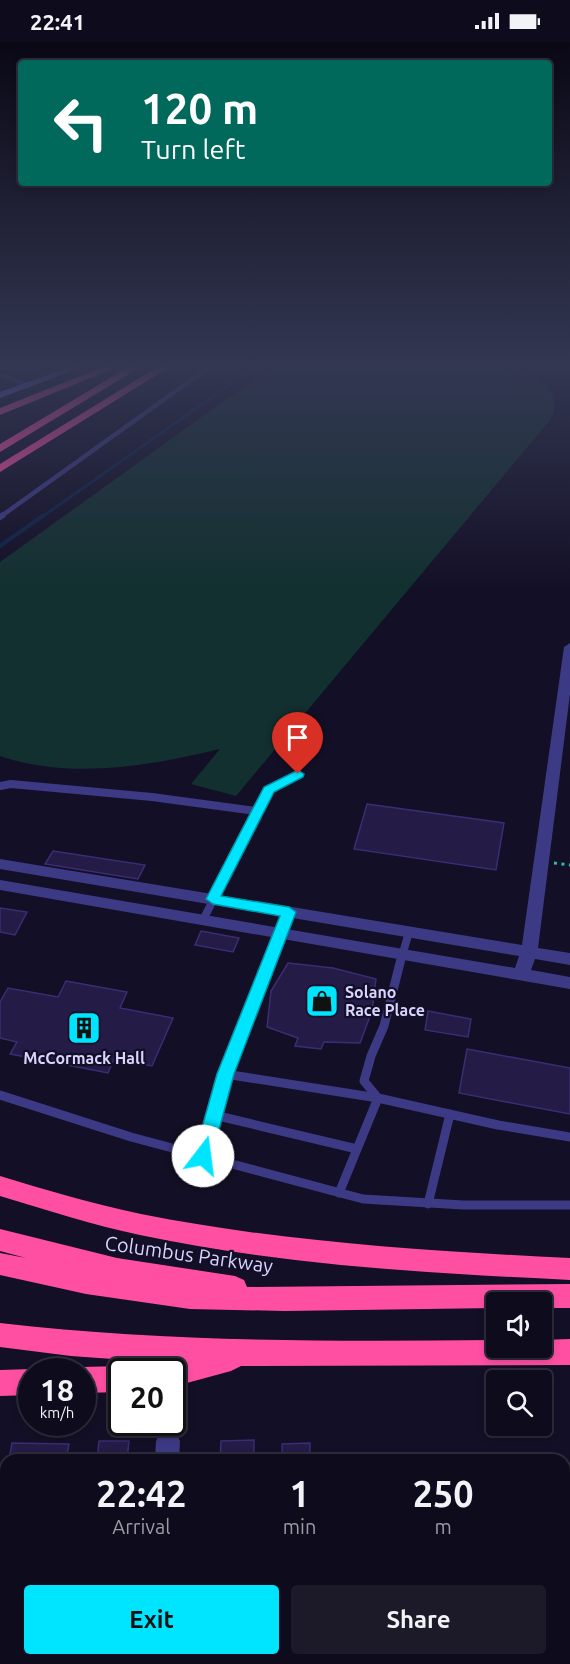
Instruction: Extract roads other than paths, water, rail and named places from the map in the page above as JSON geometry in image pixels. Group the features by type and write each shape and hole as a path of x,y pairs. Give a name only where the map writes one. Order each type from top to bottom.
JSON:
{"highway":[{"path":"0,449 17,439"},
{"path":"2,469 50,439"},
{"path":"0,1186 106,1217 236,1240 412,1259 570,1269"},
{"name":"Columbus Parkway","path":"0,1240 96,1267 144,1276 239,1288 375,1298"},
{"path":"0,1264 86,1283 190,1297 250,1299 570,1296"},
{"path":"0,1335 144,1350 250,1353 570,1352"},
{"path":"186,1370 250,1353"},
{"path":"0,1383 18,1382"}],"street":[{"path":"522,975 529,952 570,648"},
{"path":"0,864 570,959"},
{"path":"0,885 570,983"}],"lane":[{"path":"0,517 109,439"},
{"path":"203,920 269,789 298,774"},
{"path":"0,786 11,784 152,797 256,811"},
{"path":"203,1156 225,1074 289,912"},
{"path":"378,1098 364,1081 371,1056 384,1026 409,932"},
{"path":"225,1074 378,1098 570,1137"},
{"path":"0,1095 131,1137 363,1199 428,1204 570,1205"},
{"path":"339,1193 378,1098"},
{"path":"428,1204 450,1114"},
{"path":"214,1115 357,1149"}],"waterway":[{"path":"42,517 153,439"},
{"path":"0,546 44,515"}],"place":[{"name":"Solano Race Place","path":"322,1001"},
{"name":"McCormack Hall","path":"84,1028"}]}
